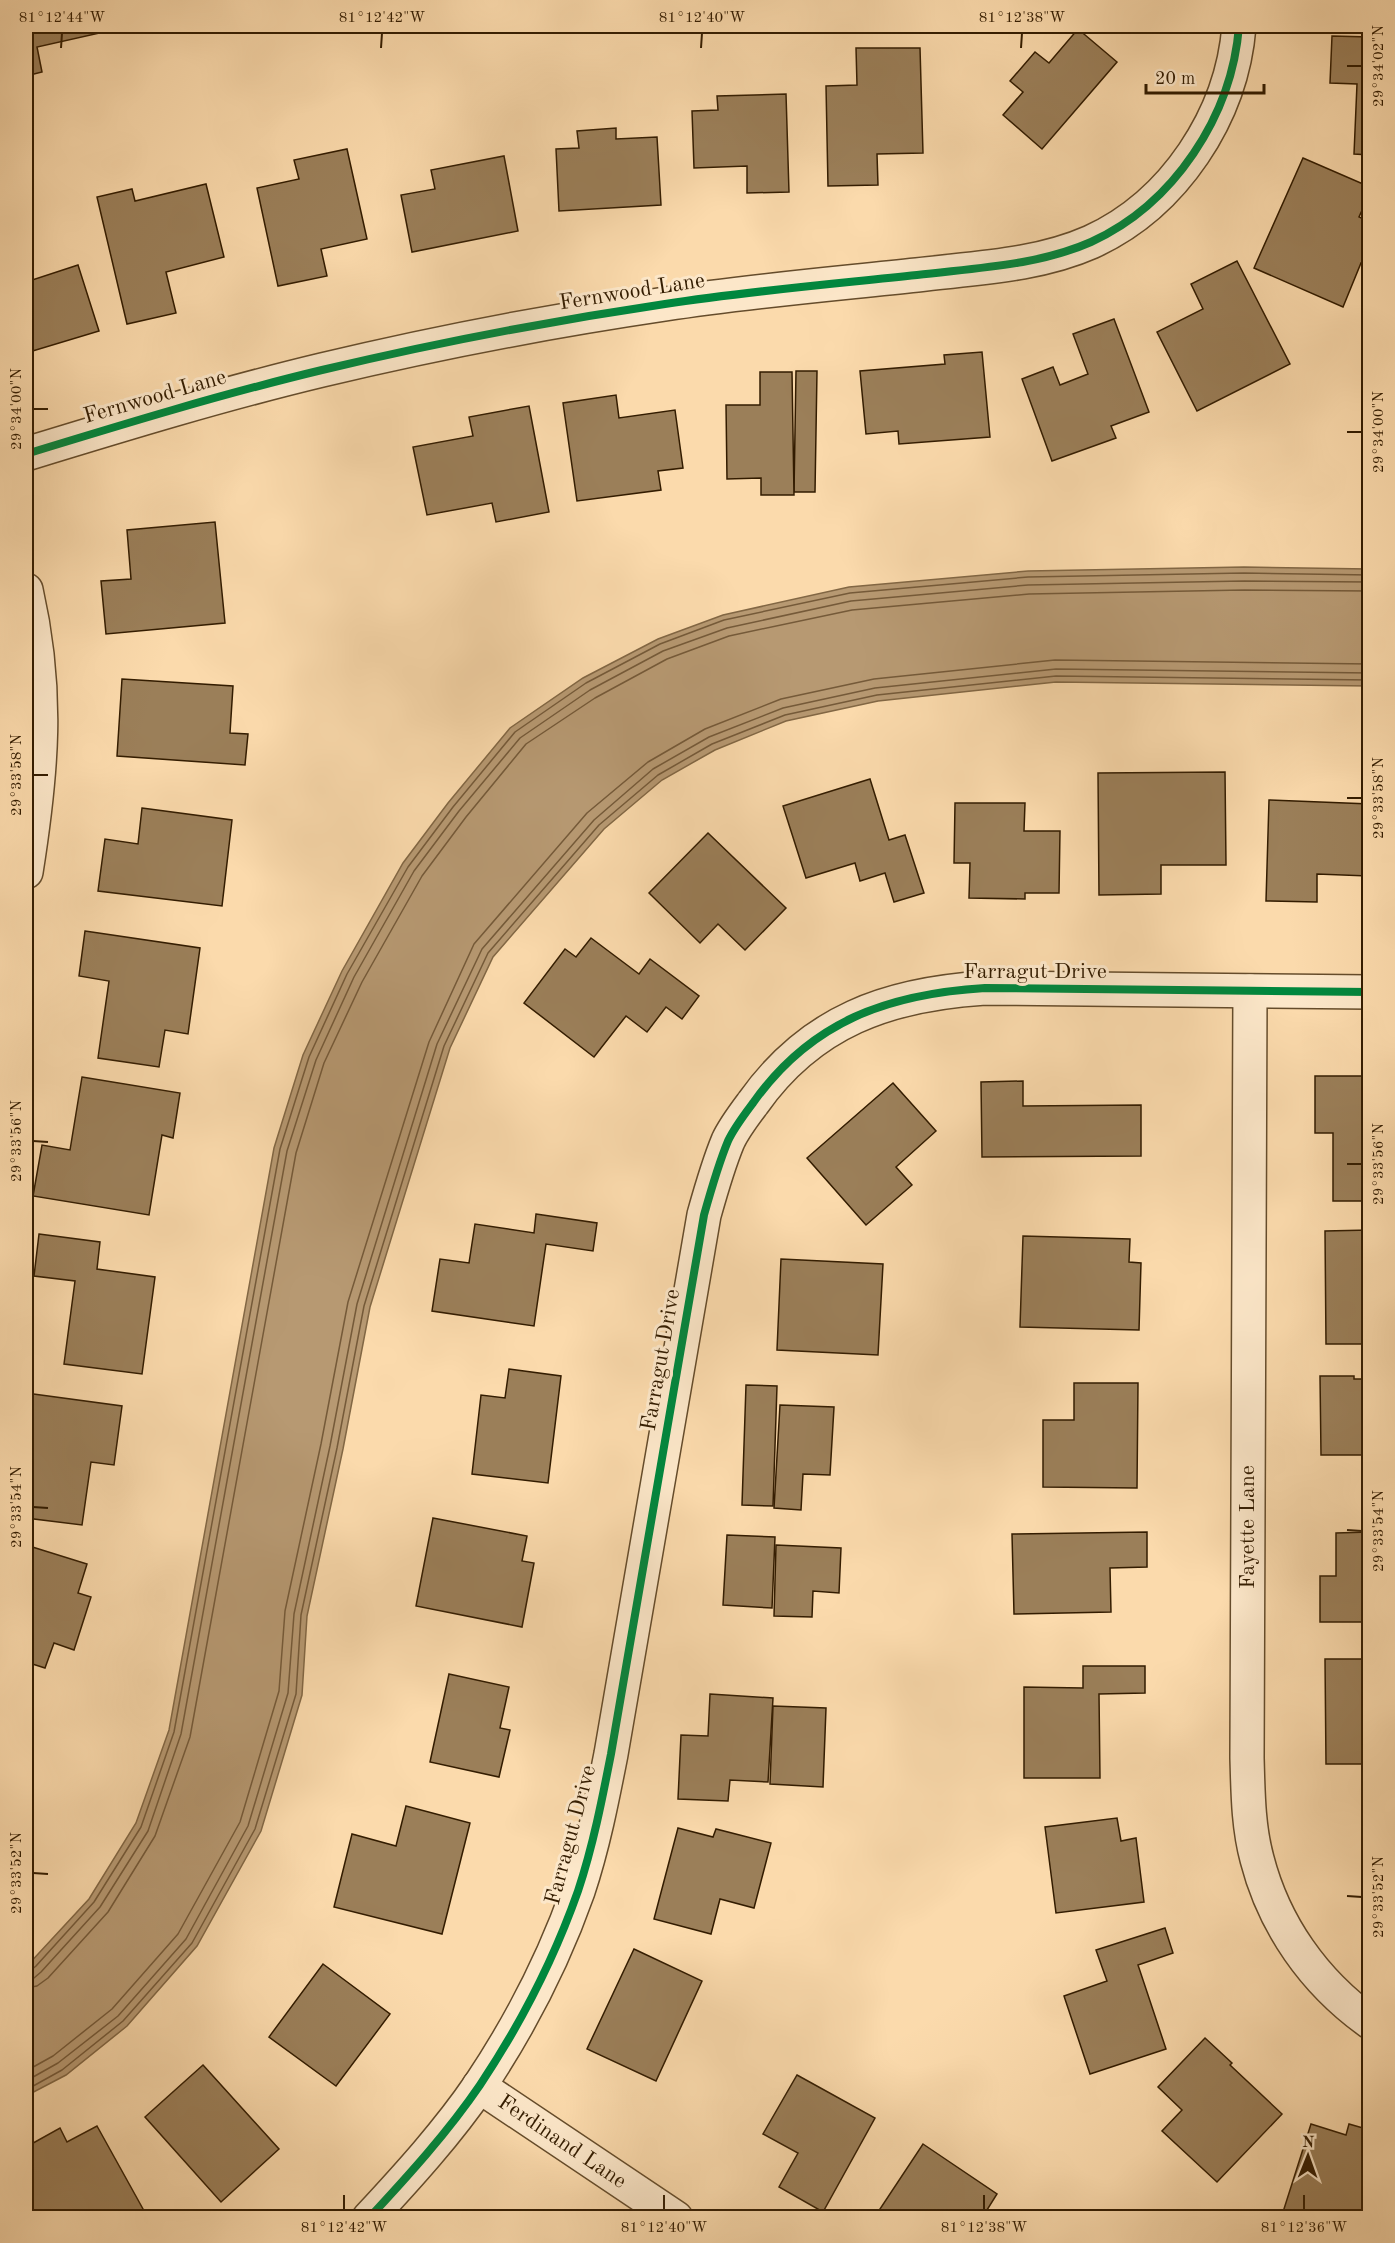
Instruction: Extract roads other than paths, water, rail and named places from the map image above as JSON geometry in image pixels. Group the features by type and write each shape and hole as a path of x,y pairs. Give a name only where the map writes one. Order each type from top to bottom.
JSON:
{"street":[{"name":"Fernwood Lane","path":"26,454 242,390 334,367 483,336 628,309 705,298 990,267 1061,253 1091,242 1119,226 1143,208 1178,175 1208,130 1227,86 1239,26"},
{"path":"26,590 38,658 42,739 38,789 26,872"},
{"name":"Farragut Drive","path":"369,2217 410,2174 479,2086 537,1987 578,1891 588,1858 611,1754 704,1215 729,1139 759,1093 783,1065 828,1030 850,1018 914,996 946,990 984,988 1370,992"},
{"name":"Fayette Lane","path":"1250,991 1247,1758 1250,1814 1256,1857 1270,1902 1292,1941 1318,1977 1350,2008 1370,2022"},
{"name":"Ferdinand Lane","path":"479,2086 676,2217"}],"water":[{"path":"1244,567 1369,569 1369,686 1056,682 878,701 786,721 715,750 662,780 604,829 493,957 450,1048 370,1307 343,1449 307,1616 302,1695 261,1831 197,1946 127,2026 66,2075 26,2096 26,1967 89,1899 136,1823 169,1730 274,1148 303,1055 342,971 403,863 448,803 510,728 583,678 658,639 723,615 849,587 1028,571"}]}
